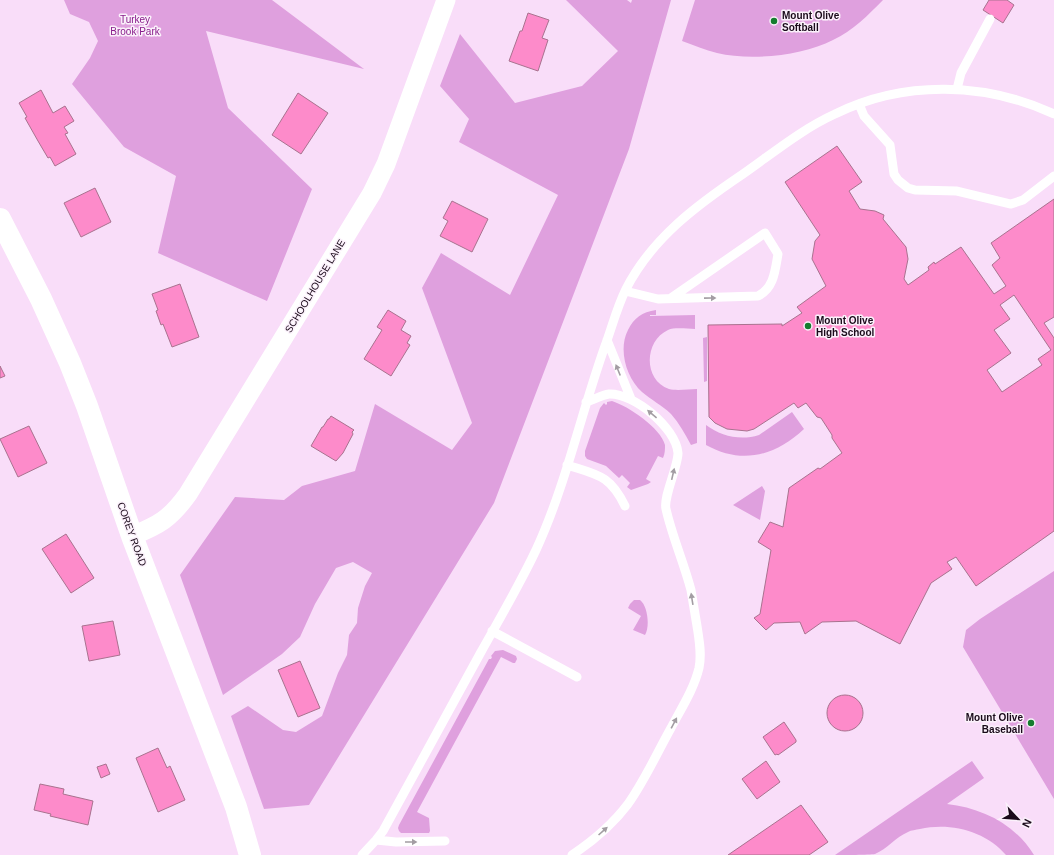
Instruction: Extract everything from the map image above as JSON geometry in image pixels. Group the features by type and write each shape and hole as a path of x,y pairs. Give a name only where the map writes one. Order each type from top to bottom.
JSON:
{"street":[{"name":"SCHOOLHOUSE LANE","path":"132,536 154,527 170,517 179,507 372,193 386,164 446,0"},
{"name":"COREY ROAD","path":"0,219 41,299 70,363 87,406 132,536 236,807 250,855"}],"lane":[{"path":"957,89 961,73 990,20"},
{"path":"362,855 383,831 536,551 556,502 586,402 625,291 665,235 691,210 704,200 812,126 834,114 859,104 898,93 933,89 957,89 1007,97 1036,106 1054,114"},
{"path":"859,104 864,116 890,145 894,174 898,180 908,188 915,190 957,191 1011,204 1023,200 1054,176"},
{"path":"625,291 658,299 752,297 763,293 768,289 773,277 778,254 764,233 671,298"},
{"path":"607,340 631,399"},
{"path":"572,855 605,829 628,804 651,765 689,694 697,678 700,666 699,640 691,590 665,507 678,454 675,442 670,432 650,412 631,399 608,394 586,402"},
{"path":"567,465 606,479 619,493 625,506"},
{"path":"492,631 577,677"},
{"path":"376,840 396,842 445,841"}],"green space":[{"name":"Turkey Brook Park","path":"64,0 272,0 364,69 206,31 228,108 312,189 267,301 158,253 176,176 124,147 72,84 90,58 98,41 89,22 70,14"},
{"path":"566,0 627,0 631,3 632,0 671,0 629,149 494,503 309,805 264,809 231,716 248,706 283,730 296,732 322,716 338,673 347,655 349,635 357,623 358,608 365,586 372,573 353,562 336,568 315,604 300,637 282,654 223,695 180,575 235,497 284,500 302,486 355,471 375,404 452,450 472,423 422,288 441,253 510,295 558,195 459,142 469,119 440,86 460,34 515,103 582,86 618,51"},
{"name":"Mount Olive Softball","path":"695,0 883,0 854,27 833,40 821,45 807,50 776,56 745,57 717,53 682,41"},
{"path":"656,310 656,315 650,316 695,315 695,329 671,329 660,335 654,343 650,360 654,378 669,389 697,389 697,443 691,445 671,414 645,395 636,386 625,363 625,338 630,326 643,314"},
{"path":"707,337 707,381 704,382 703,338"},
{"path":"612,401 643,418 662,438 665,445 665,453 663,458 658,456 646,479 651,482 631,490 627,487 630,483 622,475 619,478 606,466 587,459 585,456 585,451 600,408 604,403 606,405 607,402"},
{"path":"792,412 804,429 782,446 770,451 758,455 732,455 706,445 706,425 724,435 745,438 752,437 759,435"},
{"path":"762,486 765,491 760,520 733,505"},
{"name":"Mount Olive Baseball","path":"1054,571 1054,799 963,647 966,630 980,619"},
{"path":"634,600 640,600 645,607 648,622 645,635 633,630 641,616 628,608"},
{"path":"503,650 516,656 517,659 515,663 501,657 417,812 429,818 429,833 401,833 398,828 399,825 489,659 491,659 491,656 495,651"},
{"path":"972,761 984,778 947,804 973,809 996,819 1017,835 1034,855 1006,855 998,847 978,834 955,828 931,827 909,831 875,854 835,855"}],"building":[{"path":"989,0 1007,0 1014,5 1003,23 983,10"},
{"path":"528,13 549,20 542,38 548,40 538,71 509,61"},
{"path":"41,90 53,113 65,106 74,121 64,127 68,133 65,134 76,154 55,166 50,157 48,158 38,141 25,118 27,117 19,103"},
{"path":"298,93 328,113 301,154 272,135"},
{"name":"Mount Olive High School","path":"837,146 862,182 849,191 860,209 875,211 884,215 883,219 906,247 908,259 904,279 908,285 929,270 928,267 934,262 935,264 961,247 994,294 1006,286 992,265 1000,258 991,243 1054,199 1054,317 1044,323 1054,338 1054,531 976,586 956,557 947,562 952,569 931,583 900,644 856,621 822,622 805,634 800,622 774,623 766,630 754,618 760,614 771,550 758,542 770,522 783,527 789,488 818,468 820,469 842,453 821,418 817,417 806,403 798,408 794,403 754,429 747,431 727,429 715,423 709,417 708,325 782,324 782,326 802,313 797,307 826,286 812,259 815,241 820,235 785,182","holes":["1014,295 1051,350 1038,359 1042,365 1002,392 987,370 1011,353 994,330 1010,319 1000,305"]},
{"path":"95,188 111,222 81,237 64,203"},
{"path":"452,201 488,219 472,252 440,236 448,221 443,218"},
{"path":"180,284 199,337 172,347 163,324 161,325 156,311 158,310 152,294"},
{"path":"388,310 406,321 401,330 411,336 407,343 410,345 391,376 364,359 382,330 377,327"},
{"path":"0,366 5,376 0,378"},
{"path":"331,416 354,430 343,453 336,461 311,446 322,427"},
{"path":"29,426 47,463 18,477 0,439"},
{"path":"66,534 94,578 71,593 42,549"},
{"path":"113,621 120,655 89,661 82,626"},
{"path":"300,661 320,708 298,717 278,670"},
{"path":"845,695 858,700 863,713 858,726 845,731 832,726 827,713 832,700"},
{"path":"784,722 796,742 778,755 775,755 763,737"},
{"path":"158,748 167,768 170,766 185,800 158,812 136,758"},
{"path":"766,761 780,782 757,799 742,779"},
{"path":"106,764 110,774 101,778 97,767"},
{"path":"40,784 64,789 63,794 93,801 88,825 50,816 51,814 34,810"},
{"path":"801,805 828,842 809,855 728,855"}],"place":[{"name":"Mount Olive Softball","path":"774,21"},
{"name":"Mount Olive High School","path":"808,326"},
{"name":"Mount Olive Baseball","path":"1031,723"}]}
